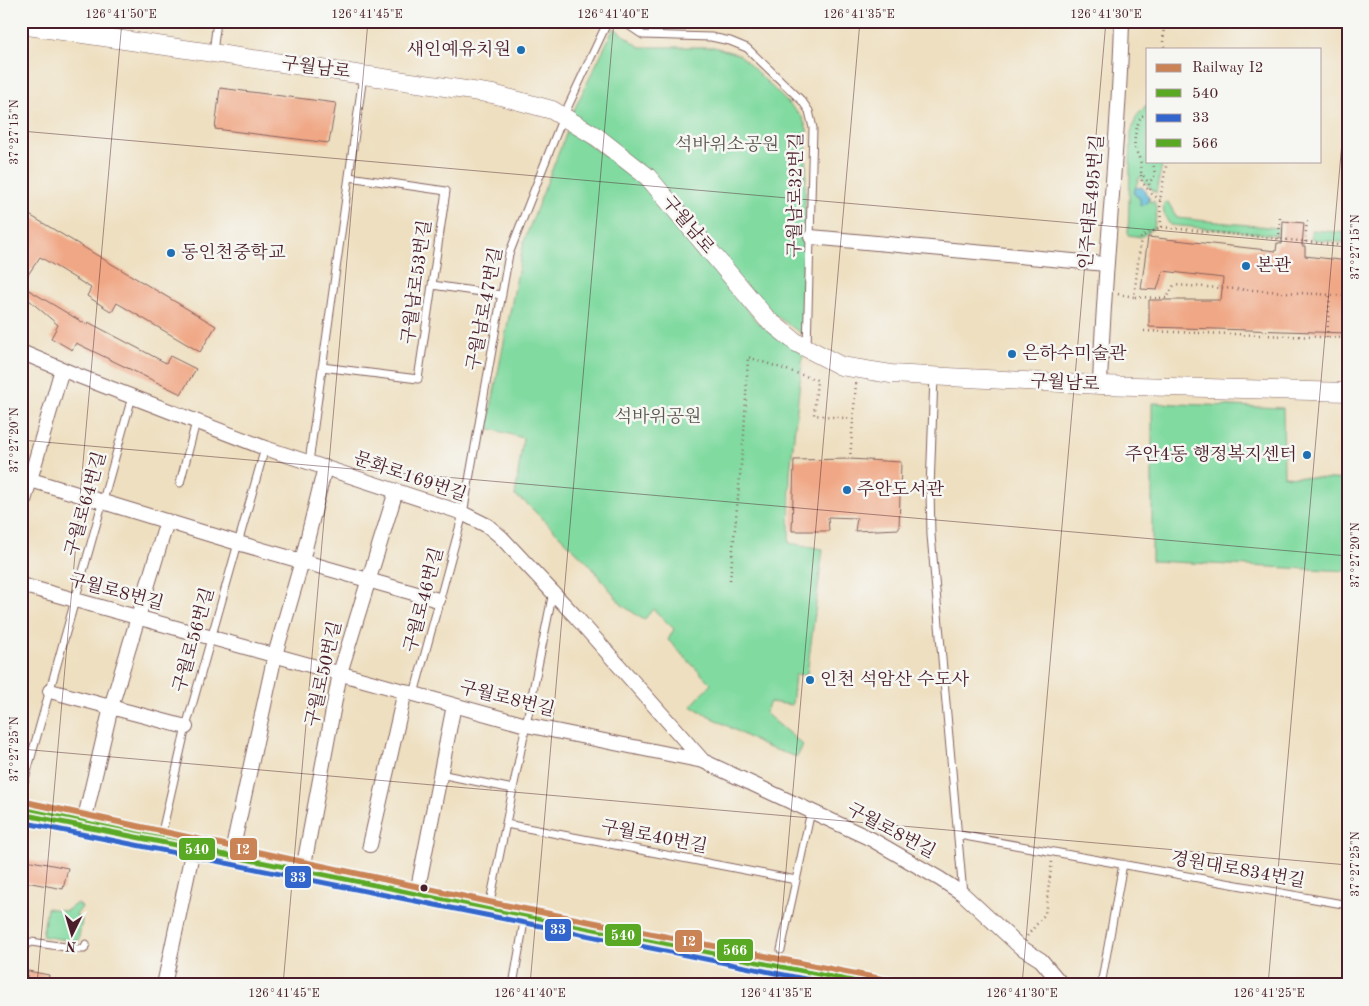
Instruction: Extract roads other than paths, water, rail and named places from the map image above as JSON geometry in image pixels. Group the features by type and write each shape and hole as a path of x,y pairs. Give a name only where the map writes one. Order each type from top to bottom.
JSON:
{"main road":[{"path":"21,814 863,984"}],"street":[{"name":"인주대로495번길","path":"1100,385 1103,292 1120,92 1122,21"},
{"name":"구월남로","path":"21,24 493,94 552,110 597,137 648,177 766,319 807,348 841,366 891,374 1100,385 1348,392"},
{"path":"811,237 1106,264"},
{"name":"문화로169번길","path":"21,352 265,448 396,490 463,514 488,526 501,537 553,592 703,761"},
{"path":"21,511 26,478 62,369"},
{"path":"231,856 275,655 302,561 325,468"},
{"path":"26,478 238,543 438,600"},
{"name":"구월로50번길","path":"303,870 340,673 396,490"},
{"path":"83,826 112,707 167,521"},
{"name":"구월로8번길","path":"21,585 526,725 703,761 871,839 963,894 1019,946 1041,960 1062,985"},
{"path":"50,691 186,726"},
{"path":"370,845 409,692"},
{"path":"417,893 454,705"},
{"path":"164,985 193,848"}],"lane":[{"path":"212,53 217,21"},
{"name":"구월남로47번길","path":"463,514 502,295 515,236 563,116 608,21"},
{"name":"구월남로32번길","path":"622,21 643,35 711,37 738,44 757,56 809,110 813,128 807,348"},
{"path":"309,462 363,75"},
{"name":"구월남로53번길","path":"322,367 418,379 446,191 349,177"},
{"path":"432,285 502,295"},
{"name":"구월로8번길","path":"934,376 930,489 931,527 963,894"},
{"name":"구월로64번길","path":"21,793 132,397"},
{"path":"180,484 196,422"},
{"name":"구월로56번길","path":"160,842 186,726 265,448"},
{"name":"구월로46번길","path":"409,692 463,514"},
{"path":"489,908 553,592"},
{"path":"440,774 513,789"},
{"path":"781,950 811,811"},
{"name":"구월로40번길","path":"506,824 796,880"},
{"name":"경원대로834번길","path":"959,835 1348,905"},
{"path":"1101,985 1123,864"},
{"path":"512,985 525,915"},
{"path":"21,948 31,942 79,950 84,949 86,944"}],"water":[{"path":"1142,187 1149,198 1146,204 1140,206 1140,198 1134,194 1135,188"}],"rail line":[{"name":"I2","path":"21,801 489,902 912,985"}],"place":[{"name":"새인예유치원","path":"521,50"},
{"name":"동인천중학교","path":"171,253"},
{"name":"본관","path":"1246,266"},
{"name":"은하수미술관","path":"1012,354"},
{"name":"주안4동 행정복지센터","path":"1307,455"},
{"name":"주안도서관","path":"847,490"},
{"name":"인천 석암산 수도사","path":"810,680"}],"park label":[{"name":"석바위소공원","path":"727,145"},
{"name":"석바위공원","path":"658,417"}]}
